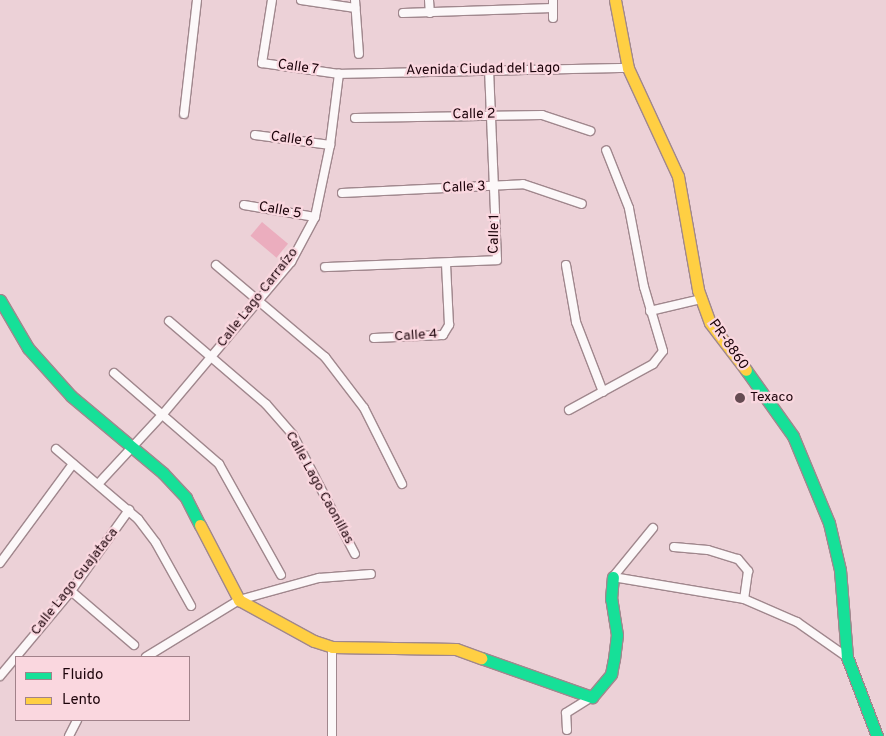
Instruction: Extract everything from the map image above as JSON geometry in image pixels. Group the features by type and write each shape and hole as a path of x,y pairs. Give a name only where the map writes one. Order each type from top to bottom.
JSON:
{"street":[{"path":"184,114 197,0"},
{"name":"Calle 7","path":"272,0 262,63 339,74"},
{"path":"301,0 355,4 359,54"},
{"path":"429,0 430,12"},
{"path":"493,0 493,10"},
{"name":"PR-8860","path":"615,0 628,68 678,176 701,299 710,323 780,414 793,436 829,523 840,570 847,657 877,736"},
{"path":"403,13 493,10 553,4 553,18"},
{"name":"Avenida Ciudad del Lago","path":"339,74 488,69 628,68"},
{"name":"Calle 1","path":"325,267 497,260 488,69"},
{"name":"Calle Lago Carraízo","path":"99,483 163,414 290,262 315,217 330,145 339,74"},
{"name":"Calle 2","path":"355,118 542,115 590,132"},
{"name":"Calle 6","path":"254,135 330,145"},
{"path":"569,410 659,360 663,352 650,311 629,208 606,150"},
{"name":"Calle 3","path":"342,193 495,187 523,184 582,204"},
{"name":"Calle 5","path":"244,205 315,217"},
{"name":"Calle 4","path":"374,338 443,335 446,332 449,325 446,263"},
{"path":"216,265 325,357 364,408 402,484"},
{"path":"566,265 576,322 602,392"},
{"path":"650,311 701,299"},
{"path":"0,300 28,348 71,396 131,449 163,473 186,498 239,600 314,641 332,646 456,649 592,698"},
{"name":"Calle Lago Caonillas","path":"170,321 266,404 293,435 355,554"},
{"path":"114,374 163,414 219,464 281,575"},
{"path":"56,449 129,510 156,543 191,606"},
{"path":"0,562 73,464"},
{"name":"Calle Lago Guajataca","path":"17,656 70,592 129,510"},
{"path":"567,730 566,713 592,698 611,674 618,635 611,599 613,577 653,528"},
{"path":"674,547 708,550 738,559 748,571 744,599"},
{"path":"148,656 239,600 319,578 372,574"},
{"path":"613,577 744,599 798,622 847,657"},
{"path":"70,592 134,645"},
{"path":"332,646 332,736"},
{"name":"Calle Lago Guajataca","path":"0,676 15,658"},
{"path":"69,736 76,721"}],"shaded area":[{"path":"262,222 288,244 276,258 250,236"}],"traffic: fast":[{"path":"0,300 28,348 71,396 163,473 186,498 200,525"},
{"path":"746,370 793,436 829,523 840,570 847,657 877,736"},
{"path":"481,658 592,697 611,674 614,659 617,635 611,599 613,577"}],"traffic: slow":[{"path":"615,0 628,68 678,176 698,290 710,323 746,370"},
{"path":"200,525 239,600 314,641 332,647 456,649 481,658"}],"place":[{"name":"Texaco","path":"740,398"}]}
